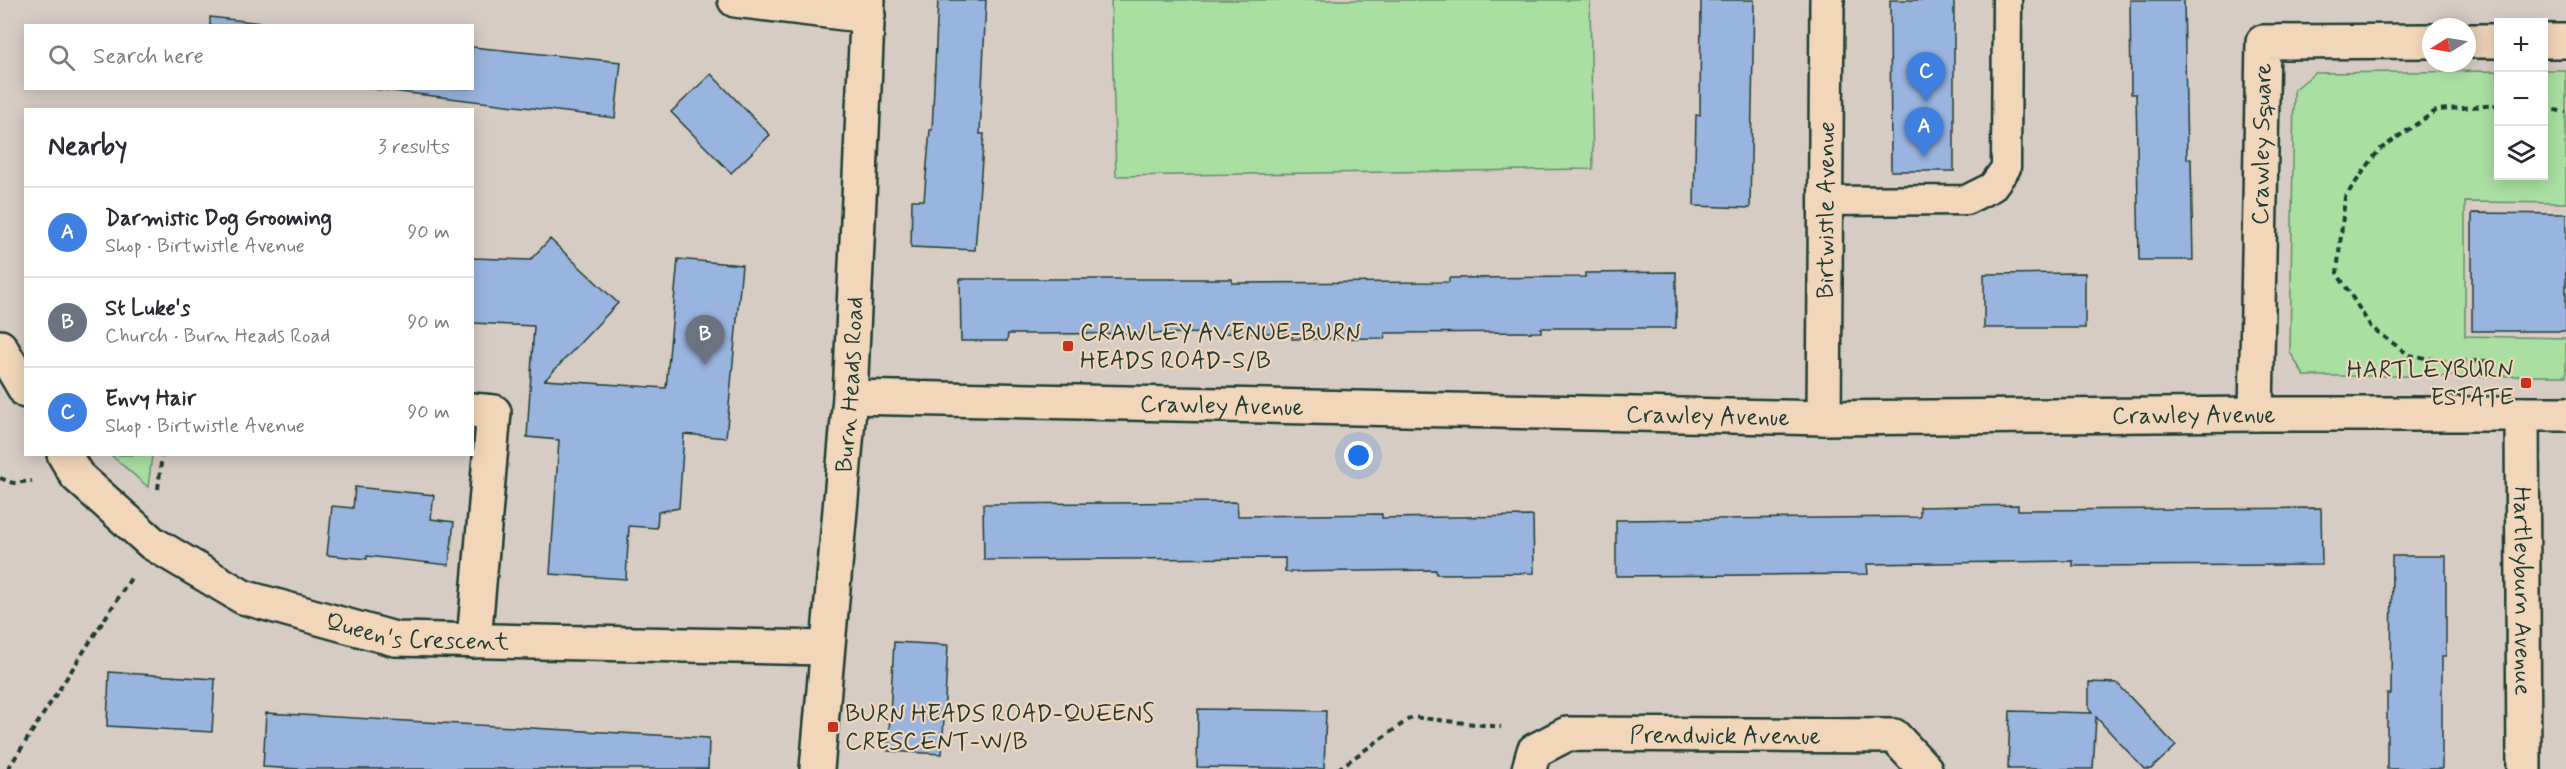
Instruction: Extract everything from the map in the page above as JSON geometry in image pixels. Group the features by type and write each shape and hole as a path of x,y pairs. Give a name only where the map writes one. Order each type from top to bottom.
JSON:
{"street":[{"path":"735,0 868,8"},
{"name":"Birtwistle Avenue","path":"1824,418 1827,0"},
{"name":"Burn Heads Road","path":"817,769 850,397 868,8"},
{"name":"Crawley Square","path":"2256,414 2264,42 2422,41"},
{"path":"2476,41 2494,41"},
{"path":"2548,41 2566,41"},
{"path":"0,346 24,387"},
{"name":"Crawley Avenue","path":"850,397 1824,418 2484,412 2566,414"},
{"path":"474,410 494,412 474,641"},
{"name":"Hartleyburn Avenue","path":"2522,414 2524,769"},
{"name":"Queen's Crescent","path":"65,456 77,476 152,543 243,597 395,639 827,648"},
{"name":"Prendwick Avenue","path":"1529,769 1534,751 1567,734 1894,736 1925,769"}],"lane":[{"path":"1826,201 1966,200 1992,187 2006,168 2007,0"}],"path":[{"path":"2484,412 2489,361 2449,362 2409,355 2371,327 2337,273 2345,197 2379,150 2437,110 2494,105"},
{"path":"2548,109 2566,112"},
{"path":"8,769 152,543"},
{"path":"1338,769 1412,717 1567,734"}],"green space":[{"path":"1111,0 1590,0 1593,169 1116,176"},
{"path":"2548,70 2566,70 2566,203 2465,202 2465,336 2566,338 2566,376 2304,376 2290,352 2294,90 2315,73 2494,71 2494,180 2548,180"},
{"path":"112,456 152,456 148,487"}],"building":[{"path":"938,0 986,0 980,134 984,134 975,250 911,247 912,200 924,200 930,130 932,130"},
{"path":"1701,0 1754,0 1750,208 1694,206 1696,115 1700,115"},
{"path":"1890,0 1954,0 1954,171 1891,171"},
{"path":"2130,0 2184,0 2187,159 2191,159 2193,260 2139,260 2136,94 2131,94"},
{"path":"210,17 272,24 210,24"},
{"path":"474,47 621,62 615,118 384,90 474,90"},
{"path":"711,74 770,135 731,173 671,112"},
{"path":"2472,213 2566,214 2566,331 2472,331"},
{"path":"550,239 618,303 545,380 666,388 678,259 742,265 726,438 684,434 679,508 658,512 657,528 629,526 626,579 550,574 559,440 527,437 534,326 474,323 474,258 530,260"},
{"path":"1676,272 1676,328 1541,328 1541,332 1385,333 1385,338 1292,339 1292,333 1008,334 1007,341 961,341 960,279 1232,279 1232,283 1449,282 1449,278 1585,277 1585,273"},
{"path":"2085,273 2085,328 1984,328 1984,274"},
{"path":"355,487 434,495 431,519 454,522 449,565 367,556 367,559 327,555 332,506 353,508"},
{"path":"1237,502 1238,516 1382,514 1382,518 1533,516 1534,573 1436,574 1436,570 1285,572 1285,558 984,560 983,504"},
{"path":"2018,505 2018,510 2321,508 2322,565 2073,566 2073,561 1867,564 1868,574 1616,576 1616,520 1920,517 1920,507"},
{"path":"2392,556 2446,556 2446,656 2442,656 2442,769 2387,769 2387,694 2391,694"},
{"path":"894,642 948,645 942,754 888,751"},
{"path":"109,672 215,679 212,732 107,726"},
{"path":"2089,682 2117,683 2176,746 2151,769 2144,769 2096,717 2093,769 2008,769 2010,711 2092,713 2089,709"},
{"path":"1198,709 1326,711 1324,769 1197,767"},
{"path":"266,713 709,738 708,769 300,769 263,767"}],"place":[{"name":"Envy Hair","path":"1926,102"},
{"name":"Darmistic Dog Grooming","path":"1924,157"},
{"name":"CRAWLEY AVENUE-BURN HEADS ROAD-S/B","path":"1068,346"},
{"name":"St Luke's","path":"705,365"},
{"name":"HARTLEYBURN ESTATE","path":"2526,383"},
{"name":"BURN HEADS ROAD-QUEENS CRESCENT-W/B","path":"833,727"}]}
